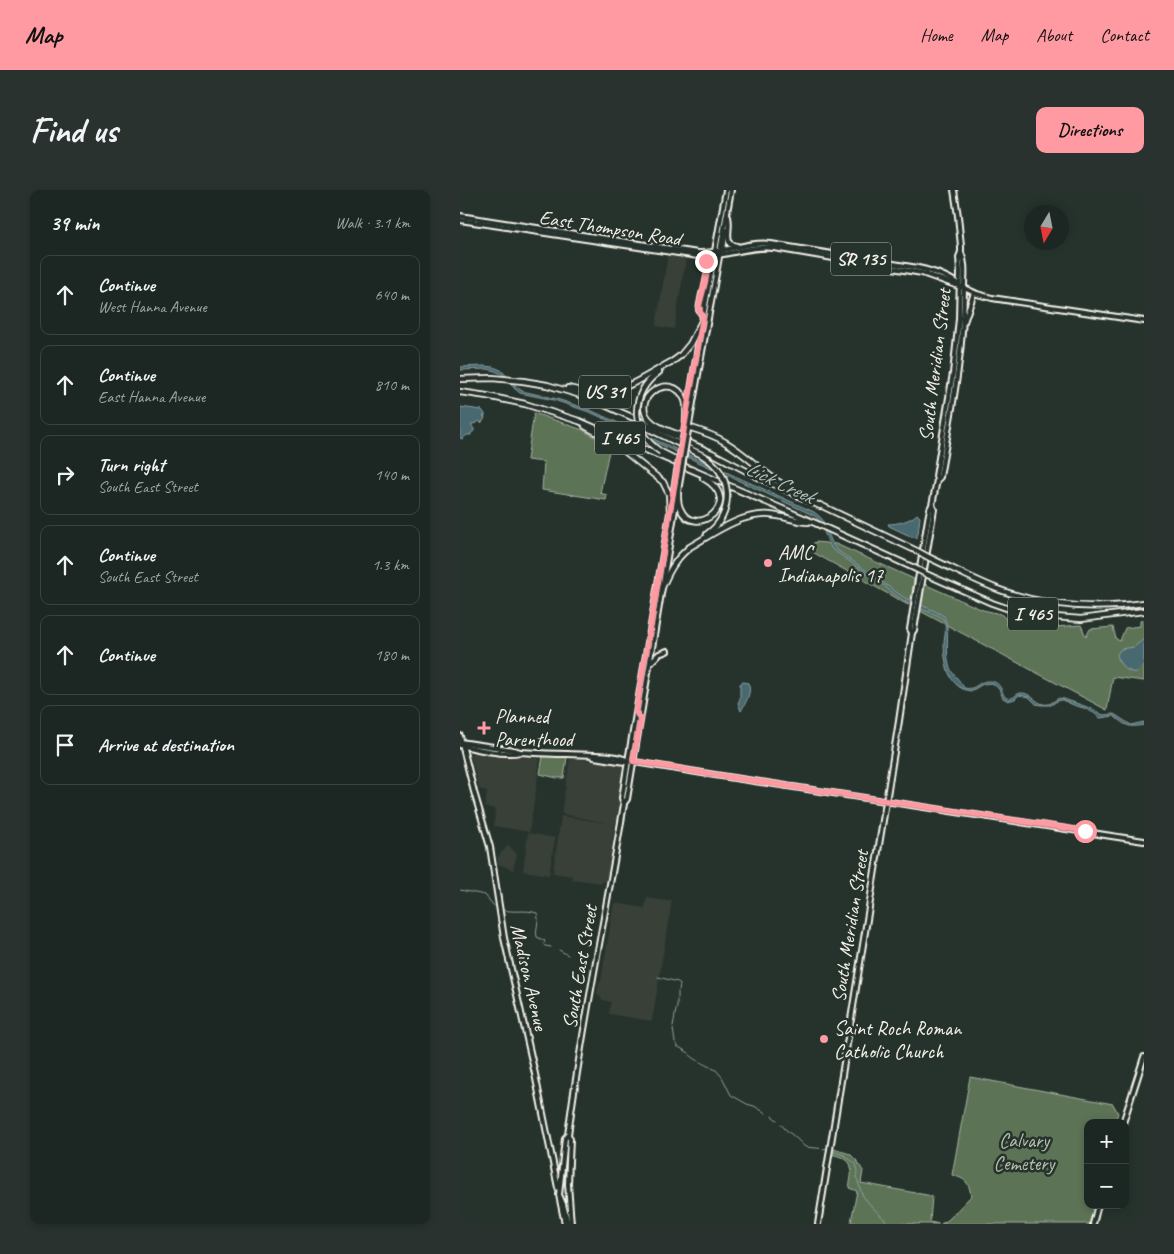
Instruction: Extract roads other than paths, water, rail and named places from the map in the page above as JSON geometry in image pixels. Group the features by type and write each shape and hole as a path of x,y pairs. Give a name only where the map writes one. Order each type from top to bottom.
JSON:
{"highway":[{"name":"US 31","path":"533,382 547,383 585,392 604,392 624,387 672,362 684,352 703,318"},
{"path":"672,362 651,378 644,386 638,400 638,422 643,434 652,445 699,471 703,476"},
{"name":"I 465","path":"460,379 517,380 573,392 712,453 758,477 930,558 1013,594 1040,601 1092,607 1144,602"},
{"path":"686,419 685,400 675,389 661,387 654,390 644,404 647,416 652,421 696,442 712,453"},
{"name":"I 465","path":"460,392 510,400 566,416 609,433 703,476 815,523 928,575 1012,610 1041,616 1081,619 1144,611"},
{"path":"605,405 710,460 720,472 726,486 725,510 718,524 710,533 680,556 672,566 661,590"},
{"path":"566,416 612,441 663,482 669,494 670,514"},
{"path":"688,427 726,442 780,484 820,506"},
{"name":"US 31","path":"673,462 714,486 720,496 717,510 713,515 704,520 691,519 683,513 680,507 678,488"},
{"path":"688,548 751,516 772,515 815,523"}],"main road":[{"name":"South East Street","path":"685,435 706,327 726,190"},
{"name":"South East Street","path":"568,1224 560,1203 566,1138 624,804 627,800 636,712 670,514 679,473 703,318 731,190"},
{"name":"South Meridian Street","path":"818,1224 886,801 928,515 932,506 937,480 936,476 957,344 964,258 961,252 954,190"},
{"path":"723,206 724,226"},
{"path":"727,214 730,222 729,242 731,245 739,247"},
{"name":"East Thompson Road","path":"460,216 698,256 756,248 774,248 922,273 992,298 1144,320"},
{"name":"East Thompson Road","path":"460,220 698,253 717,253 756,244 771,244 918,268 937,274 962,288"},
{"path":"698,256 706,261 707,266 700,304 700,312 703,318"},
{"name":"South Meridian Street","path":"937,480 940,477 959,364 963,325 962,288"},
{"name":"South Meridian Street","path":"963,325 974,293"},
{"path":"705,308 707,313 706,327"},
{"name":"South East Street","path":"631,761 641,718 679,473"},
{"path":"649,664 658,654 667,651"},
{"path":"636,712 641,718"},
{"path":"635,720 640,724"},
{"name":"Madison Avenue","path":"460,736 490,847 504,938 568,1224"},
{"path":"461,744 520,752 610,756 631,761 1144,841"},
{"path":"461,744 473,748 514,754 520,752"},
{"path":"465,757 468,751 473,748"},
{"path":"1124,1119 1144,1057"},
{"name":"South East Street","path":"568,1135 570,1139 568,1224"},
{"path":"1093,1224 1097,1209"}],"water":[{"name":"Lick Creek","path":"484,366 501,370 522,391 557,399 590,410 814,512 822,519 837,550 903,597 944,616 947,626 949,665 964,688 972,688 986,681 994,682 997,683 1007,698 1011,698 1019,693 1025,693 1038,702 1050,704 1059,698 1093,709 1104,715 1114,714 1131,725 1144,722 1144,725 1134,726 1127,725 1114,716 1100,718 1084,708 1062,700 1051,705 1041,705 1036,704 1029,697 1019,695 1015,699 1008,701 1003,698 999,689 992,683 983,684 971,691 963,689 952,680 946,665 943,619 938,615 914,607 904,601 832,549 815,516 592,413 554,400 520,393 502,374 495,371 488,369 460,370 460,367"},
{"path":"460,407 482,410 485,414 483,416 485,417 484,420 481,423 479,421 472,424 474,431 471,435 467,435 462,439 460,438"},
{"path":"917,514 920,517 916,538 888,524 903,522"},
{"path":"1144,639 1144,664 1135,673 1121,664 1117,654 1121,649 1134,647"},
{"path":"742,682 748,683 750,690 741,711 738,703 740,699 740,684"}],"waterway":[{"path":"460,890 485,895 494,906"},
{"path":"504,910 537,913 537,937 545,941 544,943"},
{"path":"544,945 551,947"},
{"path":"559,950 568,955"},
{"path":"658,977 678,982 680,984 679,990"},
{"path":"678,992 678,998"},
{"path":"673,1026 677,1000"},
{"path":"673,1029 675,1042"},
{"path":"676,1044 689,1053"},
{"path":"690,1055 710,1067"},
{"path":"712,1068 722,1077 731,1095 766,1113"},
{"path":"772,1116 777,1120"},
{"path":"781,1124 805,1147 827,1149"},
{"path":"832,1151 844,1155 856,1164 856,1177 862,1194 889,1224"}],"place":[{"name":"AMC Indianapolis 17","path":"768,563"},
{"name":"Planned Parenthood","path":"484,728"},
{"name":"Saint Roch Roman Catholic Church","path":"824,1039"}],"park label":[{"name":"Calvary Cemetery","path":"1024,1152"}]}
